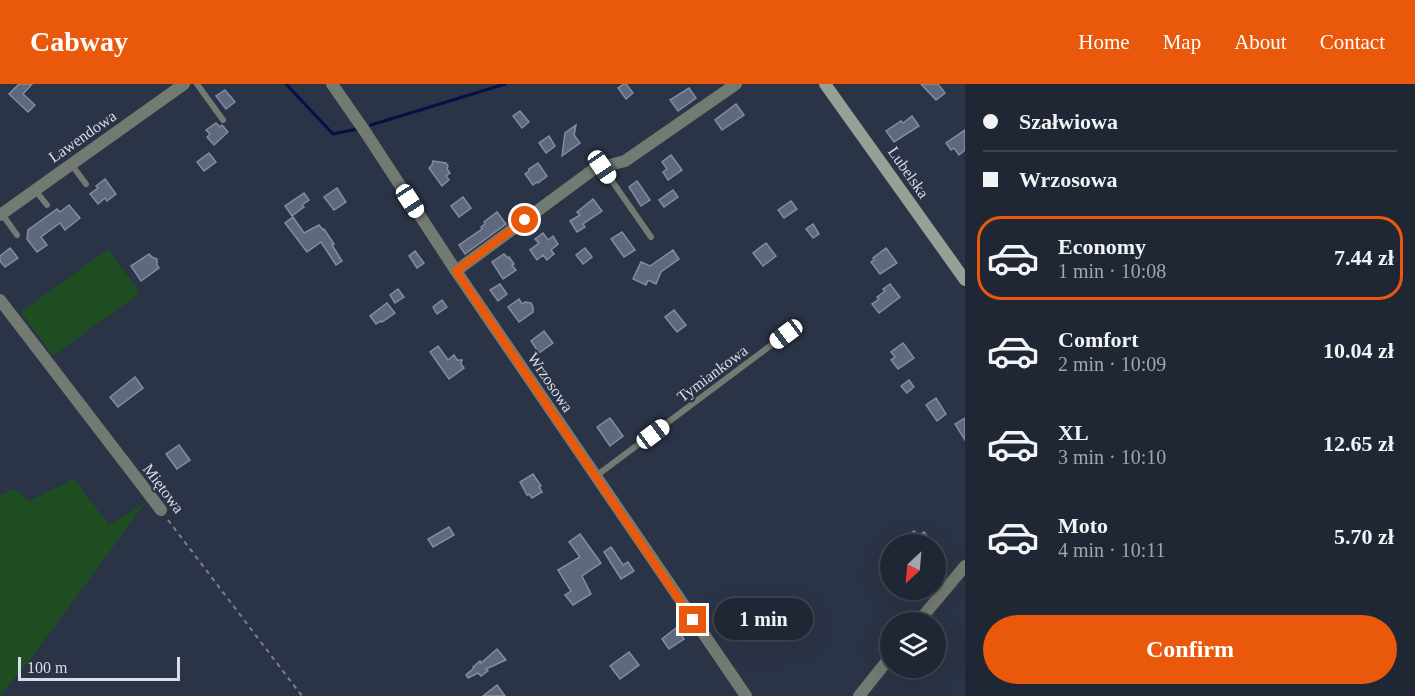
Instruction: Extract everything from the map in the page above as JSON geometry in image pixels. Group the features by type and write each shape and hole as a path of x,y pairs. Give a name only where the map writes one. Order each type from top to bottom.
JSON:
{"main road":[{"name":"Lubelska","path":"825,84 965,280"}],"street":[{"name":"Lawendowa","path":"1,215 184,84"},
{"name":"Wrzosowa","path":"332,84 456,271 746,696"},
{"path":"456,271 594,170 625,161 736,84"},
{"name":"Miętowa","path":"0,300 161,510"},
{"path":"926,612 965,566"},
{"path":"859,696 880,670"}],"lane":[{"path":"197,84 223,120"},
{"path":"72,164 86,184"},
{"path":"602,167 651,237"},
{"path":"35,190 47,206"},
{"path":"1,215 17,235"},
{"name":"Tymiankowa","path":"596,477 786,334"}],"path":[{"name":"Miętowa","path":"161,510 302,696"}],"green space":[{"path":"108,249 140,293 53,356 21,312"},
{"path":"74,479 109,525 146,502 32,657 0,696 0,495 15,489 29,501"}],"building":[{"path":"19,84 32,84 23,94 35,105 28,112 9,94"},
{"path":"624,84 633,93 626,99 618,88"},
{"path":"921,84 938,84 945,93 936,100"},
{"path":"689,88 696,98 678,111 670,100"},
{"path":"225,90 235,102 226,109 216,96"},
{"path":"736,104 744,115 722,130 715,120"},
{"path":"520,111 529,122 522,128 513,116"},
{"path":"912,116 919,126 894,142 886,131"},
{"path":"216,123 220,127 222,125 228,132 214,145 207,137 210,134 206,130"},
{"path":"576,125 574,135 580,143 562,156 565,133"},
{"path":"965,130 965,150 959,155 946,143"},
{"path":"549,136 555,146 546,153 539,143"},
{"path":"209,153 216,162 204,171 197,162"},
{"path":"671,155 682,170 668,180 663,172 667,169 662,162"},
{"path":"433,161 446,163 448,166 450,173 446,176 449,180 442,186 429,168"},
{"path":"538,163 547,176 533,185 525,174"},
{"path":"105,179 116,194 107,201 105,198 98,204 90,194"},
{"path":"637,181 650,200 641,206 629,187"},
{"path":"337,188 346,202 334,210 324,197"},
{"path":"673,190 678,197 664,207 659,200"},
{"path":"304,193 309,200 292,216 285,206"},
{"path":"463,197 471,208 459,217 451,206"},
{"path":"593,199 602,211 583,224 585,227 577,232 570,221 580,215 577,212"},
{"path":"791,201 797,209 784,218 778,210"},
{"path":"69,205 80,218 65,230 60,223 41,237 47,245 37,252 27,239 28,230 57,209 60,212"},
{"path":"497,212 506,224 465,254 459,245 482,229 484,222"},
{"path":"293,217 304,233 319,225 324,229 342,261 336,265 321,242 307,252 285,223"},
{"path":"813,224 819,234 813,238 806,229"},
{"path":"622,232 635,250 624,257 611,239"},
{"path":"543,233 548,240 553,236 558,244 551,250 554,254 547,260 543,255 537,260 530,250 539,243 535,239"},
{"path":"766,243 776,256 763,266 753,253"},
{"path":"10,248 18,258 5,267 0,261 0,256"},
{"path":"585,248 592,257 583,264 576,255"},
{"path":"886,248 897,263 880,274 871,262"},
{"path":"673,250 679,259 661,272 656,284 648,280 646,285 633,279 641,262 650,266"},
{"path":"415,251 424,263 417,268 409,256"},
{"path":"149,254 157,259 159,268 141,281 131,266"},
{"path":"504,254 509,257 516,270 503,279 492,262"},
{"path":"500,284 507,294 498,301 490,290"},
{"path":"890,284 900,297 879,313 872,304 885,291 883,289"},
{"path":"398,289 404,297 395,303 390,295"},
{"path":"519,299 522,304 531,303 533,312 519,322 508,307"},
{"path":"442,300 447,307 437,314 433,307"},
{"path":"387,303 395,313 376,324 370,316"},
{"path":"674,310 686,325 677,332 665,317"},
{"path":"544,331 553,343 539,353 531,341"},
{"path":"903,343 914,358 898,369 891,360 895,357 891,352"},
{"path":"438,346 448,360 454,355 457,360 462,360 461,364 464,368 449,379 430,352"},
{"path":"135,377 143,388 118,407 110,397"},
{"path":"909,380 914,387 907,393 901,386"},
{"path":"936,398 946,414 937,421 926,405"},
{"path":"610,418 623,436 610,446 597,427"},
{"path":"965,418 965,440 955,424"},
{"path":"179,445 190,460 177,469 166,454"},
{"path":"533,474 542,492 532,498 529,494 527,495 520,482"},
{"path":"449,527 454,535 433,547 428,539"},
{"path":"580,534 601,563 582,576 591,594 573,605 565,595 571,591 558,570 580,557 569,542"},
{"path":"611,547 623,565 628,562 634,571 621,579 604,552"},
{"path":"676,628 684,639 669,649 662,639"},
{"path":"497,649 506,660 486,669 488,671 481,676 478,673 468,678 466,675 473,667"},
{"path":"629,652 639,665 620,679 610,666"},
{"path":"497,685 505,696 483,696"}],"waterway":[{"path":"286,84 333,134 357,129"},
{"path":"371,125 505,84"}],"route":[{"path":"525,220 456,271 693,620"}]}
